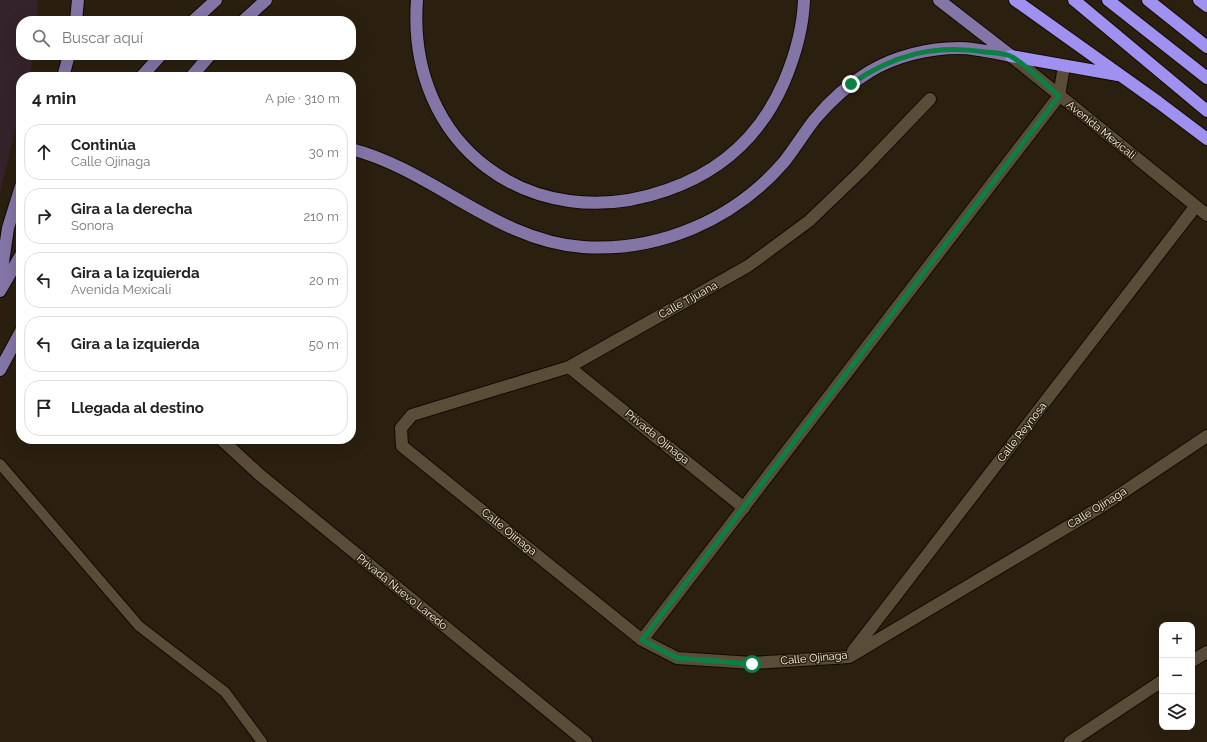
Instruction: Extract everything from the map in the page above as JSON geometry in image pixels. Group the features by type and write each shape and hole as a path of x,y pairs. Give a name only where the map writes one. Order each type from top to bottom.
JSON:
{"highway":[{"path":"1015,0 1207,139"},
{"path":"1074,0 1207,111"},
{"path":"1108,0 1207,78"},
{"path":"1148,0 1207,47"},
{"path":"1199,0 1207,6"},
{"path":"1011,56 1122,76"}],"main road":[{"path":"76,16 78,0"},
{"path":"198,16 216,0"},
{"path":"248,16 266,0"},
{"path":"417,0 416,37 418,55 424,76 440,114 464,147 480,162 518,186 558,198 597,202 635,199 679,186 714,169 744,144 768,114 790,69 798,41 804,0"},
{"name":"Avenida Mexicali","path":"940,0 1011,56"},
{"path":"356,151 370,155 412,174 504,225 542,240 580,247 599,248 637,244 676,235 700,226 746,199 785,161 816,118 833,100 869,71 892,60 939,49 961,48 1011,56"},
{"path":"65,72 68,60"},
{"path":"145,72 156,60"},
{"path":"195,72 206,60"},
{"path":"0,282 8,228 16,202"},
{"path":"0,291 16,264"},
{"path":"0,370 16,340"}],"street":[{"name":"Avenida Mexicali","path":"1011,56 1207,215"},
{"path":"642,640 1059,96 1064,66"},
{"name":"Calle Tijuana","path":"401,428 412,415 569,366 748,266 809,221 862,171 930,99"},
{"name":"Calle Reynosa","path":"849,657 1195,206"},
{"name":"Privada Ojinaga","path":"569,366 744,508"},
{"name":"Calle Ojinaga","path":"401,428 402,446 642,640 677,658 752,664 849,657 1104,505 1207,436"},
{"name":"Privada Nuevo Laredo","path":"226,444 260,475 586,742"},
{"path":"1195,660 1207,652"},
{"path":"1070,742 1159,683"}],"lane":[{"path":"0,464 139,626 225,692 262,742"}],"shaded area":[{"path":"0,0 38,0 37,16 16,16 16,60 33,60 30,72 16,72 16,128 0,192"}],"route":[{"path":"752,664 677,658 642,640 1059,96 1011,56 961,48 939,49 892,60 869,71 851,84"}]}
